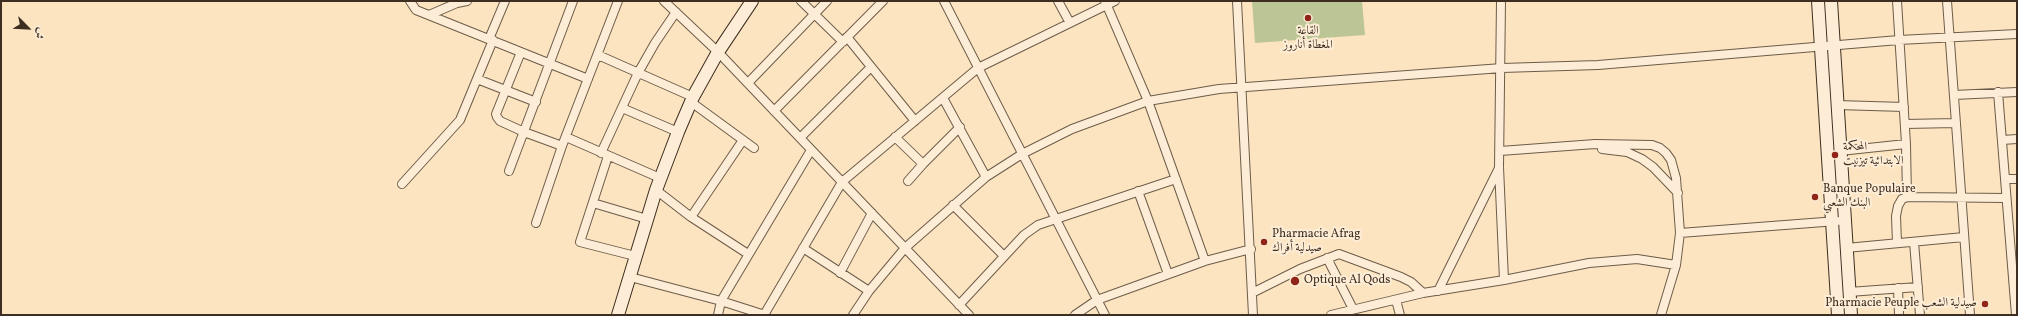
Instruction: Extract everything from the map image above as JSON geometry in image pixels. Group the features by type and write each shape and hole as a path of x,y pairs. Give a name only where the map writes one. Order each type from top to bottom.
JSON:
{"main road":[{"path":"618,315 656,190 678,132 692,100 718,52 752,1"},
{"path":"1818,1 1838,315"},
{"path":"1831,1 1836,105 1851,315"}],"street":[{"path":"410,1 416,10 588,79"},
{"path":"429,15 457,3 467,1"},
{"path":"402,184 460,120 477,79 505,1"},
{"path":"509,171 573,1"},
{"path":"536,223 562,146 618,1"},
{"path":"664,1 718,52 969,315"},
{"path":"801,1 845,40 871,67 915,121"},
{"path":"748,83 827,1"},
{"path":"944,1 1105,315"},
{"path":"1058,1 1070,23"},
{"path":"1237,1 1251,248 1253,315"},
{"path":"1502,1 1502,68 1499,167 1504,280"},
{"path":"1897,1 1905,124 1907,197"},
{"path":"1947,1 1970,315"},
{"path":"774,110 881,2"},
{"path":"630,276 721,301 765,315 842,182 978,68 1070,23 1109,2 1148,101 1205,261"},
{"path":"635,256 580,242 593,203 605,154 622,108 638,73 655,43 676,12"},
{"path":"853,315 869,291 905,248 952,205 986,177 1022,154 1072,129 1148,101 1192,93 1242,88 1502,68 1598,65 1899,40 2017,34"},
{"path":"521,52 497,117 524,132 562,146"},
{"path":"598,55 692,100 754,148"},
{"path":"800,138 871,67"},
{"path":"477,79 536,102"},
{"path":"1998,92 2006,198 2013,234 2016,315"},
{"path":"1954,95 2017,92"},
{"path":"943,98 986,177"},
{"path":"1836,105 1904,107"},
{"path":"622,108 678,132"},
{"path":"1905,124 1956,123"},
{"path":"908,181 960,127"},
{"path":"566,137 660,178"},
{"path":"895,137 923,164"},
{"path":"2002,140 2017,139"},
{"path":"691,217 743,140"},
{"path":"1500,151 1582,144 1632,149 1652,146 1660,148 1666,153 1673,166 1678,193 1680,233 1676,265 1661,315"},
{"path":"1840,151 1906,144"},
{"path":"1632,149 1653,167 1678,193"},
{"path":"718,315 721,301 811,150"},
{"path":"1438,291 1499,167"},
{"path":"959,305 1004,256 1032,229 1055,218 1176,178"},
{"path":"2005,179 2017,179"},
{"path":"656,190 691,217 748,254"},
{"path":"1138,191 1168,274"},
{"path":"1897,243 1896,216 1898,206 1902,199 1907,197 2006,198"},
{"path":"593,203 647,219"},
{"path":"952,205 1004,256"},
{"path":"840,272 872,213"},
{"path":"1680,233 1844,220"},
{"path":"1846,248 1964,237"},
{"path":"1914,242 1920,315"},
{"path":"803,248 869,291"},
{"path":"1075,315 1097,300 1205,261 1251,248"},
{"path":"1252,293 1334,255 1344,255 1401,277 1411,282 1424,293"},
{"path":"1327,258 1353,309"},
{"path":"1331,315 1424,293 1504,280 1589,263 1621,260 1650,260 1676,265"},
{"path":"1849,292 1918,287"},
{"path":"1898,288 1899,315"},
{"path":"1396,300 1400,315"}],"green space":[{"name":"القاعة المغطاة أناروز","path":"1252,1 1362,1 1365,35 1255,43"}],"place":[{"name":"القاعة المغطاة أناروز","path":"1308,18"},
{"name":"المحكمة الابتدائية تيزنيت","path":"1835,155"},
{"name":"Banque Populaire البنك الشعبي","path":"1815,197"},
{"name":"Pharmacie Afrag صيدلية أفراك","path":"1264,242"},
{"name":"Optique Al Qods","path":"1295,281"},
{"name":"Pharmacie Peuple صيدلية الشعب","path":"1985,304"}]}
